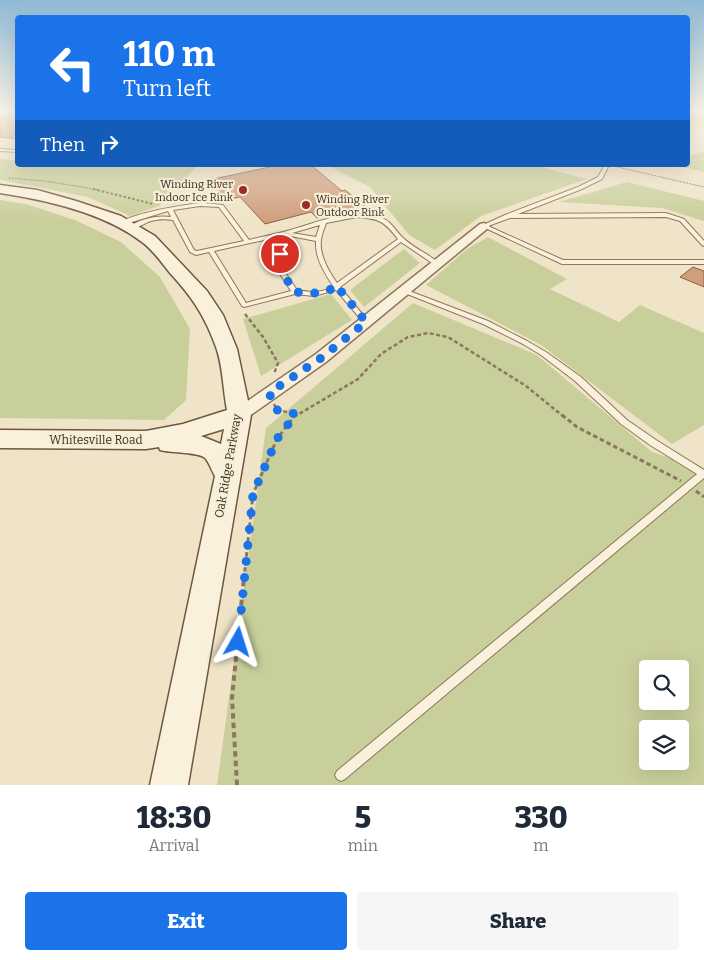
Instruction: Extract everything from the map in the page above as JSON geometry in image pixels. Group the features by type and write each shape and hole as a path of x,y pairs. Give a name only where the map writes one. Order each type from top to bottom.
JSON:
{"street":[{"name":"Oak Ridge Parkway","path":"4,184 71,204 126,226 149,238 200,295 213,315 227,349 239,415 169,785"},
{"name":"Whitesville Road","path":"0,439 146,440 184,432 239,415 321,358 484,226"},
{"path":"146,440 204,446 214,451 227,475"}],"lane":[{"path":"0,150 15,151"},
{"path":"484,226 580,188 600,178 606,167"},
{"path":"198,190 203,198 202,203"},
{"path":"126,226 141,216 202,203 221,206 248,242"},
{"path":"170,210 192,251 211,251 357,215 379,218 389,224 400,239 437,264"},
{"path":"508,216 666,215 682,220 704,244"},
{"path":"126,226 154,217 164,216 175,219"},
{"path":"324,223 318,231 316,240 319,257 336,285 366,322"},
{"path":"484,226 562,262 704,262"},
{"path":"283,234 316,240"},
{"path":"270,237 280,254 283,274 295,292"},
{"path":"211,251 244,306 295,292 314,294 332,290 336,285 400,239"},
{"path":"341,775 704,474 664,450 624,422 563,366 535,347 459,311 404,291"}],"path":[{"path":"616,167 704,187"},
{"path":"4,184 40,179 136,199 170,210"},
{"path":"241,310 263,335 278,363 277,370 269,381 269,393 277,410 296,414"},
{"path":"237,785 232,698 253,494 277,439 296,414 358,379 382,354 408,337 428,333 448,337 526,386 577,427 671,474 704,497"}],"green space":[{"path":"704,151 704,172 683,167 690,167 690,155"},
{"path":"0,159 15,160 15,167 196,167 159,206 130,216 88,197 0,180"},
{"path":"331,167 541,167 587,179 481,216 435,250 409,235 370,187"},
{"path":"627,182 704,201 704,221 662,208 559,202"},
{"path":"0,200 26,204 75,220 121,242 160,277 190,329 186,400 164,420 0,418"},
{"path":"488,237 567,279 550,289 619,322 640,305 704,333 704,425 672,444 541,345 426,285 467,249"},
{"path":"404,249 420,263 364,307 350,290"},
{"path":"331,294 352,320 261,376 243,319"},
{"path":"413,303 537,355 652,452 704,469 704,785 217,785 266,428"}],"building":[{"path":"270,167 313,167 342,191 345,190 365,206 317,218 311,212 265,224 240,197 226,200 209,180"},
{"path":"693,267 704,271 704,287 680,277"}],"place":[{"name":"Winding River Indoor Ice Rink","path":"243,190"},
{"name":"Winding River Outdoor Rink","path":"306,205"}],"route":[{"path":"238,642 253,494 277,439 296,414 277,410 269,393 321,358 366,322 336,285 332,290 314,294 295,292 283,274 280,254"}]}
